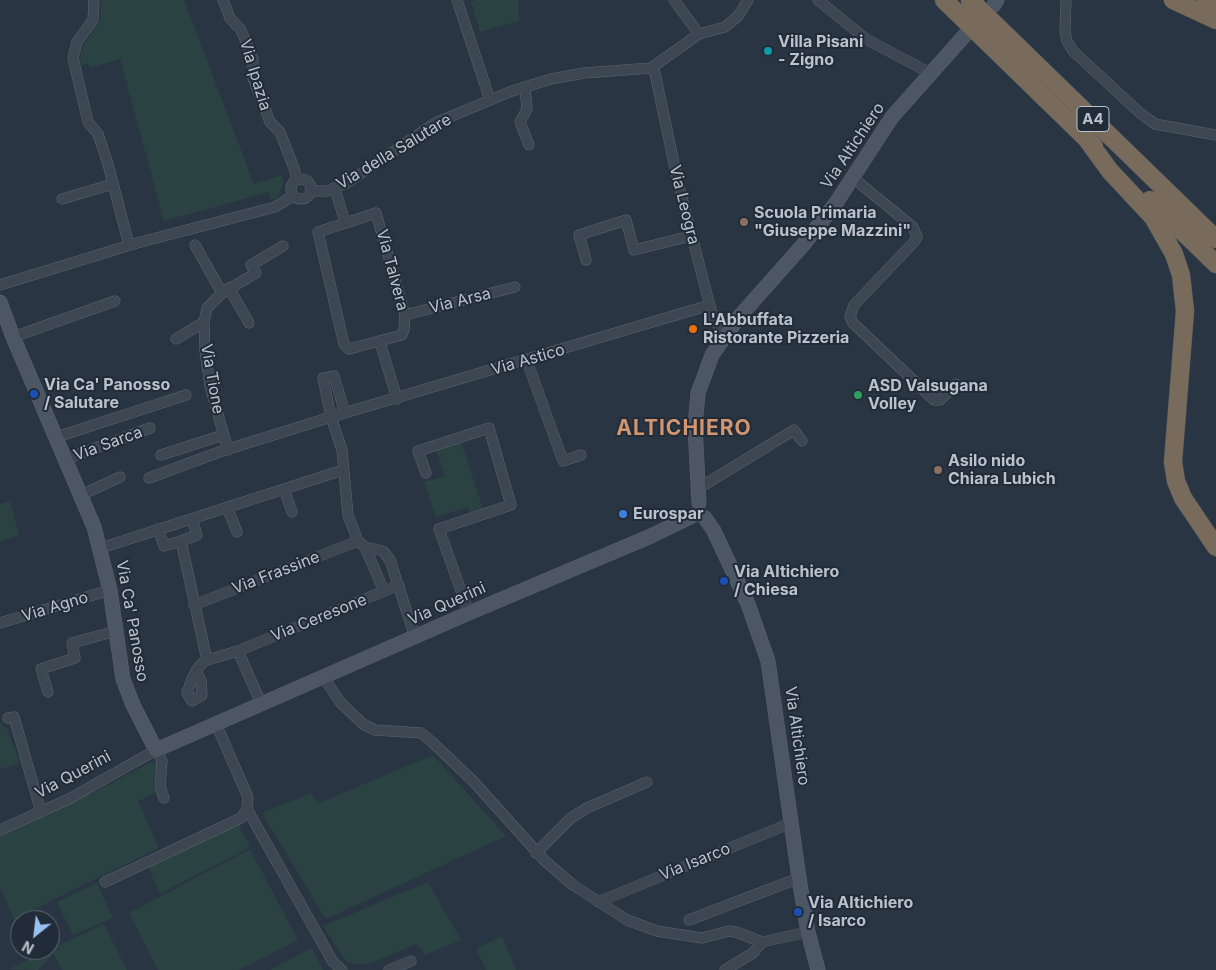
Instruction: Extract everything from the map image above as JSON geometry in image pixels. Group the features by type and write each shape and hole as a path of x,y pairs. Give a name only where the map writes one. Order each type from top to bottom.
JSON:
{"highway":[{"name":"A4","path":"944,0 1216,264"},
{"name":"A4","path":"970,0 1216,239"},
{"path":"1173,0 1216,20"},
{"path":"1206,0 1216,4"},
{"path":"1086,138 1110,171 1153,217 1174,254 1181,275 1185,311 1172,462 1176,481 1183,498 1216,547"}],"street":[{"path":"94,0 93,20 77,42 72,58 88,122 101,140 129,246"},
{"name":"Via Ipazia","path":"223,0 230,18 241,30 253,59 253,78 270,122 280,132 297,180"},
{"path":"457,0 490,100"},
{"path":"674,0 699,34"},
{"path":"653,70 699,34 725,26 738,16 748,0"},
{"path":"818,0 866,39 930,73"},
{"path":"1066,0 1065,32 1067,41 1073,50 1140,113 1155,124 1216,135"},
{"name":"Via Altichiero","path":"818,970 808,932 798,878 768,661 748,604 714,531 699,517 708,508 699,503 695,426 698,393 708,364 727,332 804,245 836,203 886,124 963,37"},
{"name":"Via della Salutare","path":"0,285 129,246 274,207 293,196 298,199 305,198 311,191 335,189 358,177 435,123 525,87 584,73 653,70"},
{"name":"Via Leogra","path":"653,70 691,236 710,305 715,321 727,332"},
{"path":"525,87 527,109 520,122 529,145"},
{"path":"852,177 913,227 916,237 914,242 854,305 850,318 852,323 934,400 940,400 956,384"},
{"path":"293,196 291,187 297,180"},
{"name":"Via della Salutare","path":"297,180 307,181 311,191"},
{"path":"62,199 113,184"},
{"path":"335,189 345,222"},
{"name":"Via Talvera","path":"376,213 405,315 402,335 349,349 344,344 318,232 376,213"},
{"path":"586,260 579,236 626,220 634,250 691,236"},
{"path":"195,245 249,323"},
{"name":"Via Tione","path":"228,450 210,386 205,351 204,322 207,308 226,290 256,273 251,265 282,246"},
{"name":"Via Arsa","path":"405,315 515,287"},
{"path":"13,337 115,300"},
{"name":"Via Ca' Panosso","path":"0,302 13,337 81,495 101,548 110,590 123,680 136,712 156,750"},
{"name":"Via Astico","path":"149,478 228,450 331,418 710,305"},
{"name":"Via Tione","path":"176,339 204,322"},
{"name":"Via Talvera","path":"344,344 404,329"},
{"path":"380,342 397,399"},
{"path":"527,361 563,461 581,455"},
{"path":"345,414 334,376 323,378 322,382 331,418 342,450 348,514 384,591"},
{"path":"57,438 186,396"},
{"name":"Via Sarca","path":"66,459 150,428"},
{"path":"426,473 418,451 489,428 512,505 439,529 468,613"},
{"path":"699,488 794,430 802,440"},
{"name":"Via Tione","path":"162,455 223,435"},
{"path":"101,548 343,470"},
{"path":"81,495 120,477"},
{"path":"284,489 292,512"},
{"path":"227,507 237,532"},
{"name":"Via Querini","path":"0,830 69,798 156,750 468,613 699,517"},
{"path":"158,529 164,546 181,541 197,535 192,519"},
{"path":"181,541 207,660"},
{"path":"361,544 383,551 390,560 415,637"},
{"name":"Via Frassine","path":"194,605 361,544"},
{"name":"Via Ceresone","path":"196,671 207,660 238,651 399,585"},
{"name":"Via Agno","path":"0,623 110,590"},
{"path":"48,692 41,669 75,658 72,643 116,631"},
{"path":"238,651 261,703"},
{"path":"323,676 340,702 363,724 375,730 421,733 431,741 473,781 536,853 573,885 627,920 657,931 702,938 728,931 736,932 762,942 808,932"},
{"path":"8,718 14,717 41,812"},
{"path":"105,882 241,818 247,808 248,797 216,724"},
{"path":"156,750 162,762 160,787 164,798"},
{"path":"536,853 571,818 587,808 647,782"},
{"path":"247,808 332,962 342,970"},
{"name":"Via Isarco","path":"598,902 791,823"},
{"path":"689,920 798,878"},
{"path":"725,970 753,952 762,942"},
{"path":"389,970 411,961"}],"green space":[{"path":"101,0 184,0 254,184 282,175 284,182 278,197 271,200 269,192 164,221 120,59 90,68 88,63 81,66 80,57 83,46 100,22"},
{"path":"476,0 518,0 519,21 480,32 471,2"},
{"path":"461,441 483,509 470,513 468,507 436,517 424,482 445,476 436,450"},
{"path":"10,501 19,535 0,542 0,504"},
{"path":"0,722 7,729 19,760 16,764 0,769"},
{"path":"433,755 506,836 326,919 262,813 311,793 319,803"},
{"path":"151,762 157,763 153,784 155,793 138,801 159,848 32,910 10,910 0,888 0,834 86,792 89,795"},
{"path":"238,822 250,847 160,894 147,865"},
{"path":"250,849 298,940 239,970 158,970 129,913"},
{"path":"428,882 461,940 425,955 416,944 369,964 357,964 348,962 343,957 323,926"},
{"path":"97,883 113,918 73,935 57,902"},
{"path":"104,924 127,970 62,970 57,960 60,960 60,945"},
{"path":"502,936 516,970 486,970 476,949"},
{"path":"312,948 323,970 270,970"},
{"path":"28,960 47,960 38,970 9,969"}],"place":[{"name":"Villa Pisani - Zigno","path":"768,51"},
{"name":"Scuola Primaria \"Giuseppe Mazzini\"","path":"744,222"},
{"name":"L'Abbuffata Ristorante Pizzeria","path":"693,329"},
{"name":"Via Ca' Panosso / Salutare","path":"34,394"},
{"name":"ASD Valsugana Volley","path":"858,395"},
{"name":"Asilo nido Chiara Lubich","path":"938,470"},
{"name":"Eurospar","path":"623,514"},
{"name":"Via Altichiero / Chiesa","path":"724,581"},
{"name":"Via Altichiero / Isarco","path":"798,912"}],"district":[{"name":"ALTICHIERO","path":"684,429"}]}
